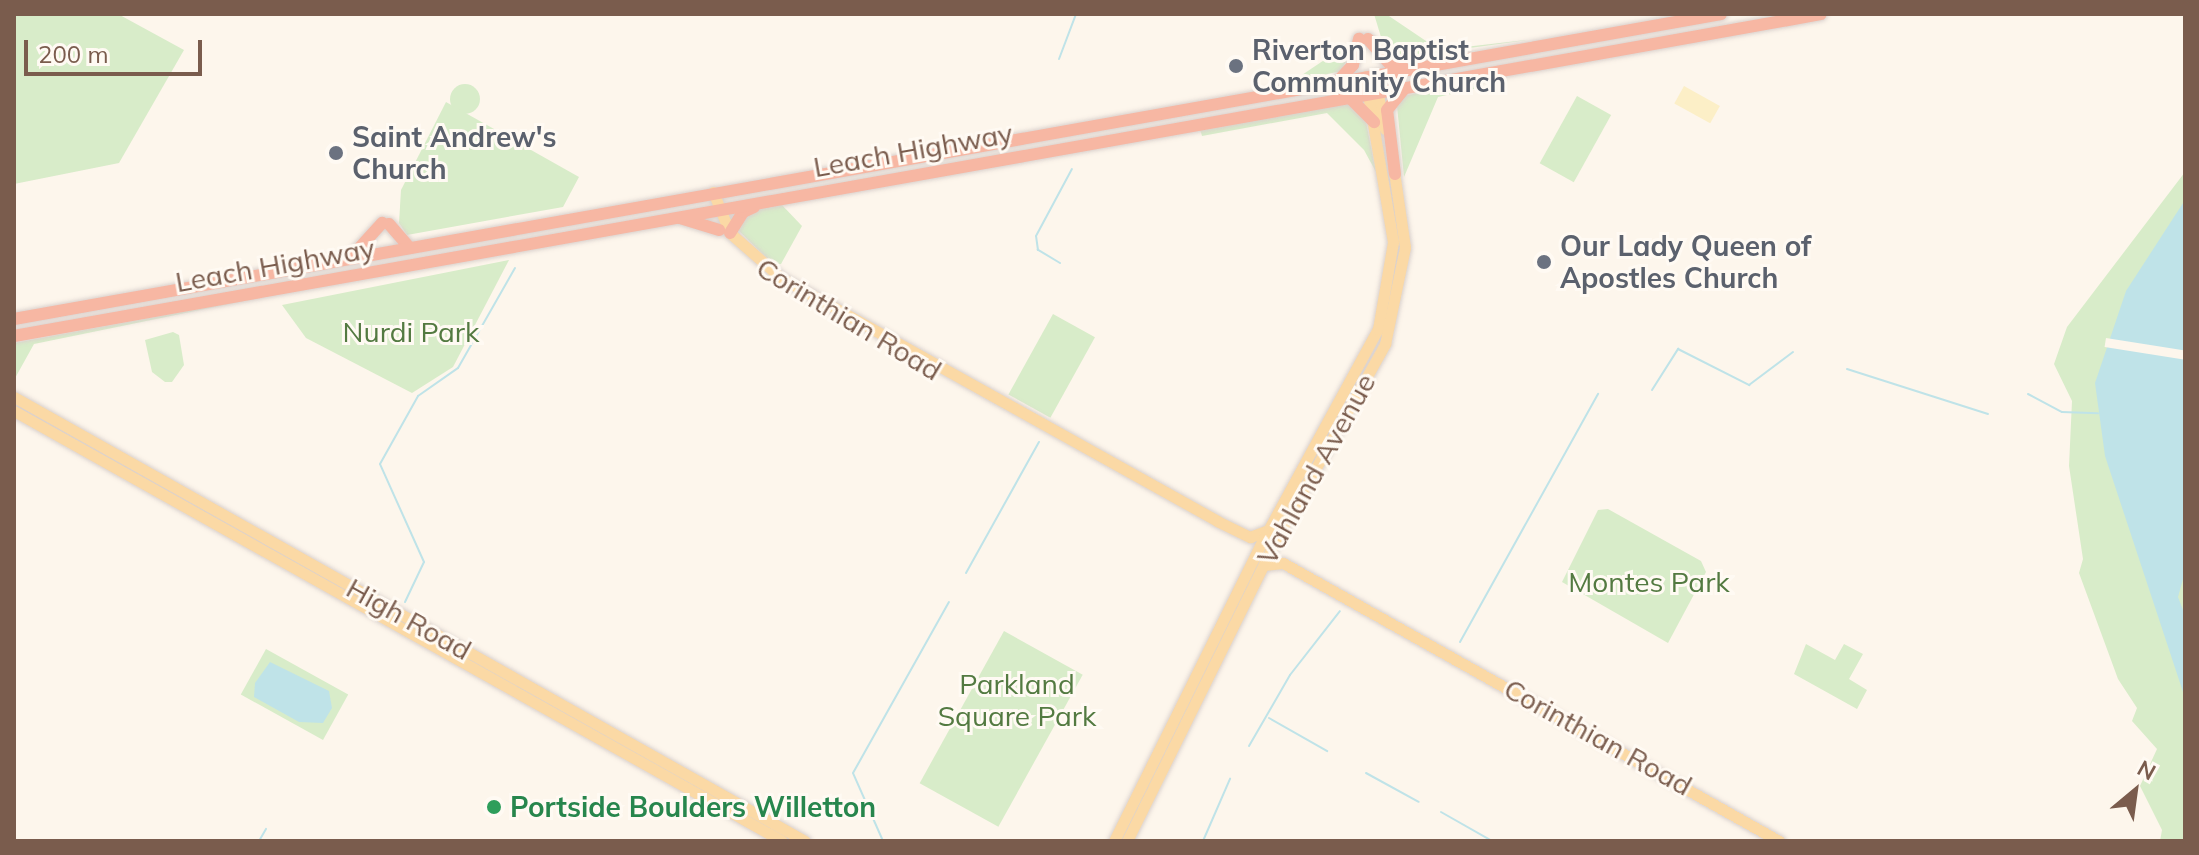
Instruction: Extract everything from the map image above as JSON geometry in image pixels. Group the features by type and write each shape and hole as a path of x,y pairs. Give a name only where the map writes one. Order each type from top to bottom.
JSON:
{"highway":[{"name":"Leach Highway","path":"14,319 1721,14"},
{"name":"Leach Highway","path":"14,336 1821,14"},
{"path":"1338,81 1353,65 1363,39 1390,64 1405,69"},
{"path":"1395,174 1387,110 1408,87"},
{"path":"1348,96 1374,122"},
{"path":"677,217 724,231 743,212 776,199"},
{"path":"350,258 385,223 409,247"}],"main road":[{"name":"Vahland Avenue","path":"1276,539 1390,330 1405,247 1395,174 1369,75"},
{"name":"Vahland Avenue","path":"1127,841 1258,564 1268,551 1269,527 1374,341 1383,312 1393,242 1372,92"},
{"name":"Corinthian Road","path":"709,193 713,210 724,231 779,283 1268,551 1423,640"},
{"name":"High Road","path":"14,397 805,841"},
{"name":"High Road","path":"14,411 782,841"},
{"path":"1286,499 1319,451 1320,462"},
{"name":"Corinthian Road","path":"1153,488 1250,537 1269,527"},
{"path":"1268,551 1276,539"},
{"path":"1268,551 1276,539"},
{"name":"Corinthian Road","path":"1258,564 1283,563 1776,838 1788,841"},
{"name":"Vahland Avenue","path":"1114,841 1201,682"}],"green space":[{"path":"14,14 118,14 184,50 119,163 14,184"},
{"path":"1374,14 1386,14 1426,41 1456,48 1527,40 1397,58 1384,47"},
{"path":"1354,41 1342,71 1293,81 1351,42"},
{"path":"1472,81 1474,89 1438,97 1404,177 1397,106 1404,96"},
{"path":"465,84 471,85 479,93 479,105 471,113 465,114 459,113 451,105 450,99 451,93 459,85"},
{"path":"1577,96 1611,115 1574,182 1540,163"},
{"path":"1348,100 1366,122 1376,172 1364,150 1327,113 1202,136 1199,126"},
{"path":"446,102 579,177 563,207 407,235 399,223 401,190"},
{"path":"2185,172 2185,841 2160,841 2162,830 2140,786 2157,749 2132,721 2137,708 2118,679 2079,573 2083,559 2069,466 2072,401 2054,364 2067,327"},
{"path":"781,204 802,226 781,264 774,265 737,229 747,211"},
{"name":"Nurdi Park","path":"509,260 453,367 412,393 306,338 282,305"},
{"path":"268,296 34,344 14,380 14,343"},
{"path":"1053,314 1095,337 1050,418 1008,394"},
{"path":"173,332 179,335 184,365 172,382 165,382 152,372 145,340"},
{"name":"Montes Park","path":"1608,509 1701,561 1706,572 1668,643 1562,582 1598,510"},
{"name":"Parkland Square Park","path":"1004,631 1083,675 998,827 920,783"},
{"path":"1806,644 1835,660 1844,644 1863,654 1849,679 1867,690 1857,709 1794,674"},
{"path":"266,649 348,695 323,740 241,694"}],"sand":[{"path":"1684,86 1720,106 1710,123 1674,103"}],"water":[{"path":"2185,200 2185,572 2178,597 2185,615 2185,698 2105,456 2095,383 2126,291"},
{"path":"270,662 329,691 332,708 323,723 299,722 254,697 255,683"}],"pier":[{"path":"2106,338 2185,351 2184,359 2105,347"}],"waterway":[{"path":"1059,59 1076,14"},
{"path":"1060,263 1038,250 1036,236 1072,169"},
{"path":"405,602 424,562 380,464 418,396 458,368 515,268"},
{"path":"1652,390 1678,349 1749,385 1793,352"},
{"path":"1847,369 1988,414"},
{"path":"1460,642 1598,394"},
{"path":"2028,394 2062,412 2098,413"},
{"path":"966,573 1039,442"},
{"path":"883,841 853,773 949,602"},
{"path":"1249,746 1290,675 1340,611"},
{"path":"1269,718 1327,751"},
{"path":"1366,773 1419,802"},
{"path":"1203,841 1230,779"},
{"path":"1441,812 1492,841"},
{"path":"259,841 266,829"}],"place":[{"name":"Riverton Baptist Community Church","path":"1236,66"},
{"name":"Saint Andrew's Church","path":"336,153"},
{"name":"Our Lady Queen of Apostles Church","path":"1544,262"},
{"name":"Portside Boulders Willetton","path":"494,807"}]}
